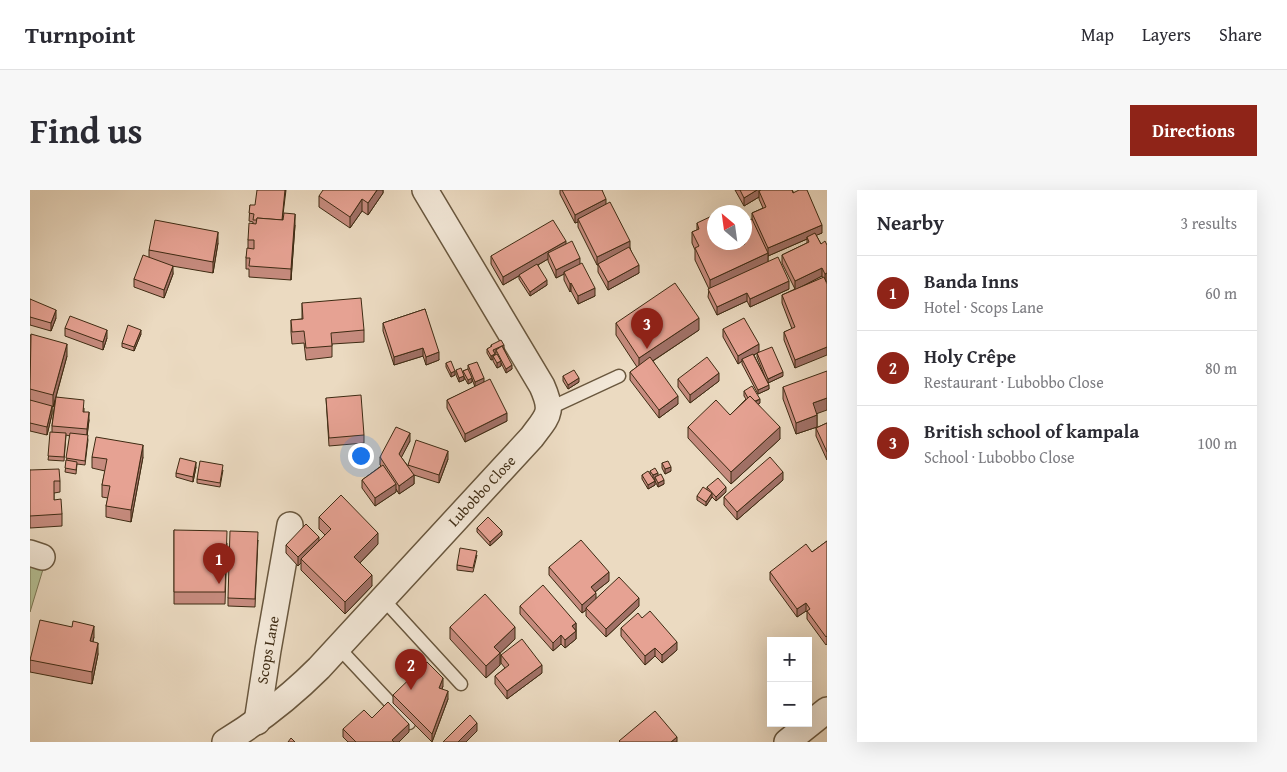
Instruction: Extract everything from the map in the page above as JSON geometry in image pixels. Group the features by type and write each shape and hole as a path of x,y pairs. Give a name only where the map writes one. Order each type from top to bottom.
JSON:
{"street":[{"path":"425,190 542,386 548,398 550,408"},
{"name":"Lubobbo Close","path":"225,742 257,722 303,684 532,437 545,420 550,408"},
{"name":"Scops Lane","path":"257,722 290,525"},
{"path":"787,742 827,710"}],"lane":[{"path":"550,408 619,376"},
{"path":"382,599 461,684"},
{"path":"338,647 410,723"}],"green space":[{"path":"30,562 44,566 30,612"}],"building":[{"path":"257,190 285,190 282,220 257,218 257,220 253,220 254,214 249,213 250,205 255,205"},
{"path":"323,190 377,190 368,203 362,199 350,217 319,196"},
{"path":"562,190 602,190 606,199 575,215"},
{"path":"740,190 757,190 744,198"},
{"path":"792,190 793,193 799,190 807,190 822,225 768,248 752,213 766,207 759,191"},
{"path":"610,202 630,241 597,257 578,219"},
{"path":"284,213 295,214 291,269 249,266 250,258 246,258 247,248 254,249 254,240 248,240 249,223 256,224 257,218 283,220"},
{"path":"707,218 707,250 752,250 752,219 768,253 710,280 695,248 699,246 692,232 699,229 697,223"},
{"path":"155,220 218,232 213,262 149,250"},
{"path":"553,220 566,241 503,277 491,256"},
{"path":"815,233 821,244 825,241 827,245 827,273 825,274 822,268 795,281 782,255 809,242 807,237"},
{"path":"572,241 580,258 556,270 548,253"},
{"path":"629,247 639,265 608,282 598,264"},
{"path":"143,255 173,266 164,290 134,279"},
{"path":"778,257 789,281 750,299 747,293 717,307 708,289"},
{"path":"582,263 595,288 578,296 564,272"},
{"path":"537,264 547,280 530,292 519,275"},
{"path":"824,277 827,284 827,347 795,360 784,332 795,327 782,295"},
{"path":"675,283 699,318 639,358 616,323"},
{"path":"361,298 364,330 331,333 332,346 306,348 304,331 292,332 291,320 303,319 302,303"},
{"path":"30,299 56,310 51,323 30,317"},
{"path":"425,309 439,352 426,357 423,348 394,357 383,323"},
{"path":"70,316 107,330 103,342 65,328"},
{"path":"744,318 759,344 738,356 723,329"},
{"path":"128,325 141,330 134,347 122,343"},
{"path":"31,334 67,344 53,395 30,389"},
{"path":"501,340 504,345 493,350 495,354 491,356 487,349"},
{"path":"502,346 512,365 506,369 496,350"},
{"path":"772,347 783,372 768,379 757,353"},
{"path":"497,354 501,361 497,363 493,356"},
{"path":"753,354 769,385 758,390 742,359"},
{"path":"650,357 678,396 659,410 630,372"},
{"path":"707,357 719,373 690,395 678,379"},
{"path":"451,361 455,371 451,373 446,363"},
{"path":"477,362 484,378 475,382 468,365"},
{"path":"461,368 464,376 459,378 456,370"},
{"path":"468,369 472,378 468,380 463,371"},
{"path":"574,370 579,378 568,385 563,376"},
{"path":"827,371 827,398 813,403 817,415 796,423 783,387"},
{"path":"490,379 507,413 465,434 447,400"},
{"path":"752,386 760,399 755,401 750,396 748,398 744,391"},
{"path":"361,395 364,435 329,438 326,398"},
{"path":"750,396 780,427 731,472 688,427 716,400 730,415"},
{"path":"56,397 84,400 83,412 89,412 87,429 52,426"},
{"path":"30,400 52,406 47,427 30,423"},
{"path":"827,423 827,452 816,428"},
{"path":"396,427 410,433 399,454 414,475 399,486 380,457"},
{"path":"50,432 66,433 64,457 48,456"},
{"path":"70,433 88,435 85,461 66,458"},
{"path":"96,437 143,445 131,510 106,506 110,486 102,485 107,459 92,457"},
{"path":"416,440 448,451 439,475 408,465"},
{"path":"770,457 783,472 737,512 724,497"},
{"path":"180,458 196,462 193,477 176,473"},
{"path":"66,460 77,462 76,470 65,468"},
{"path":"200,461 223,465 220,483 197,479"},
{"path":"668,461 671,467 665,469 662,463"},
{"path":"383,465 396,484 375,498 362,480"},
{"path":"655,468 658,473 653,475 650,471"},
{"path":"59,469 60,481 54,481 54,500 61,499 62,514 30,516 30,470"},
{"path":"648,471 655,481 648,485 642,475"},
{"path":"661,474 664,480 658,483 655,477"},
{"path":"718,478 726,487 716,497 707,487"},
{"path":"703,487 712,493 706,502 697,496"},
{"path":"341,495 378,533 354,557 372,575 345,602 301,559 331,529 319,517"},
{"path":"488,517 502,531 490,542 477,528"},
{"path":"306,524 319,537 298,557 286,545"},
{"path":"174,530 227,531 225,592 174,592"},
{"path":"230,531 258,532 255,599 228,598"},
{"path":"581,540 609,572 591,587 596,593 582,605 549,567"},
{"path":"827,541 826,637 807,611 810,609 806,603 797,609 770,572 806,544 812,552"},
{"path":"460,548 477,551 473,568 457,565"},
{"path":"619,577 639,598 606,629 586,608"},
{"path":"543,585 576,623 572,626 576,631 565,640 561,635 553,643 520,606"},
{"path":"485,594 515,627 494,647 500,653 486,666 450,627"},
{"path":"650,611 677,642 662,655 655,648 645,656 621,628 638,613 642,618"},
{"path":"40,620 72,627 73,621 94,626 90,641 98,643 92,672 30,660"},
{"path":"522,639 542,665 507,691 495,676 509,665 501,655"},
{"path":"427,662 443,678 439,688 448,691 432,734 393,695"},
{"path":"388,702 409,724 392,740 394,742 356,742 343,729 364,710 372,718"},
{"path":"655,711 677,737 671,742 619,741"},
{"path":"470,715 477,723 458,742 443,742"}],"place":[{"name":"British school of kampala","path":"647,349"},
{"name":"Banda Inns","path":"219,584"},
{"name":"Holy Crêpe","path":"411,690"}]}
